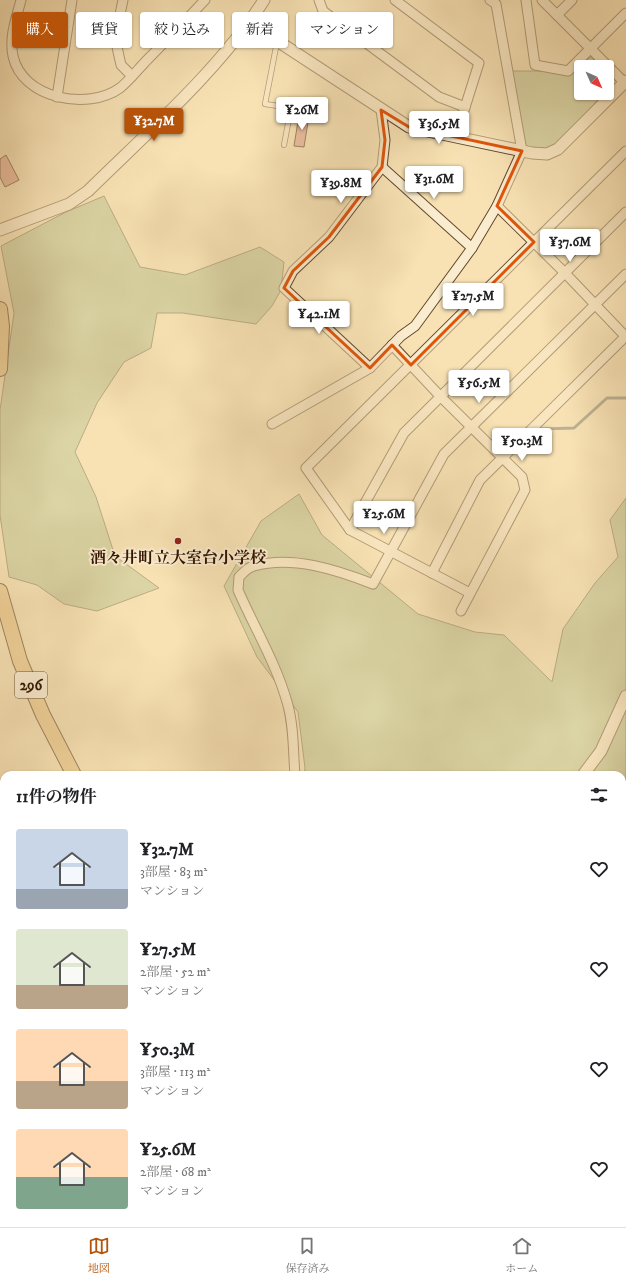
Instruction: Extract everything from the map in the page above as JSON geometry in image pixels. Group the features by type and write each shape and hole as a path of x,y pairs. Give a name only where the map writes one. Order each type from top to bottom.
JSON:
{"main road":[{"path":"0,309 2,326 0,369"},
{"name":"296","path":"0,591 20,661 43,715 72,771"}],"street":[{"path":"20,0 10,41 13,59 22,75 41,91 57,97 85,100 98,97 120,88 205,0"},
{"path":"57,97 72,0"},
{"path":"123,0 115,38 121,65 132,76"},
{"path":"257,12 264,0"},
{"path":"319,0 323,11 439,97 465,107"},
{"path":"395,0 408,4 479,63 456,136"},
{"path":"272,424 370,368 392,345 415,326 472,248 497,206 522,151 496,4 490,0"},
{"path":"526,0 535,65 568,71 626,13"},
{"path":"288,48 408,127 522,151 547,154 558,149 625,82 542,0"},
{"path":"557,15 572,0"},
{"path":"0,230 69,204 88,191 198,82 232,43"},
{"path":"370,368 284,288 293,271 329,237 382,167 385,140 381,110"},
{"path":"470,592 350,530 306,468 626,151"},
{"path":"382,167 472,248"},
{"path":"432,572 480,480 626,336 596,304 497,206"},
{"path":"350,530 404,433 626,212"},
{"path":"295,771 292,730 288,703 278,677 238,590 239,577 252,566 283,562 316,566 373,584 444,454 626,274"},
{"path":"392,345 440,396 522,477 525,490 461,611"},
{"path":"586,771 601,751 626,696"}],"lane":[{"path":"276,48 264,104 291,108 284,145"}],"highlighted area":[{"path":"381,110 409,127 522,151 497,206 534,242 411,365 392,345 370,368 284,288 293,271 329,237 382,167 385,140"}],"green space":[{"path":"591,57 594,60 586,60"},
{"path":"574,67 574,100 597,100 560,146 547,154 522,151 507,71 568,71"},
{"path":"104,196 140,267 185,275 260,247 284,262 281,290 272,306 256,324 183,313 157,313 151,348 124,362 97,403 75,452 96,497 115,556 159,588 97,611 64,604 37,585 9,577 0,515 0,410 14,313 1,246 66,212"},
{"path":"299,494 322,535 418,614 475,632 504,635 552,682 563,629 595,583 618,557 610,520 626,498 626,771 305,771 298,712 257,657 224,586 261,521"}],"building":[{"path":"299,115 309,116 304,147 294,146"},
{"path":"6,155 19,180 5,187 0,177 0,159"}],"waterway":[{"path":"522,447 541,429 574,428 607,398 626,398"}],"place":[{"name":"酒々井町立大室台小学校","path":"178,541"}]}
